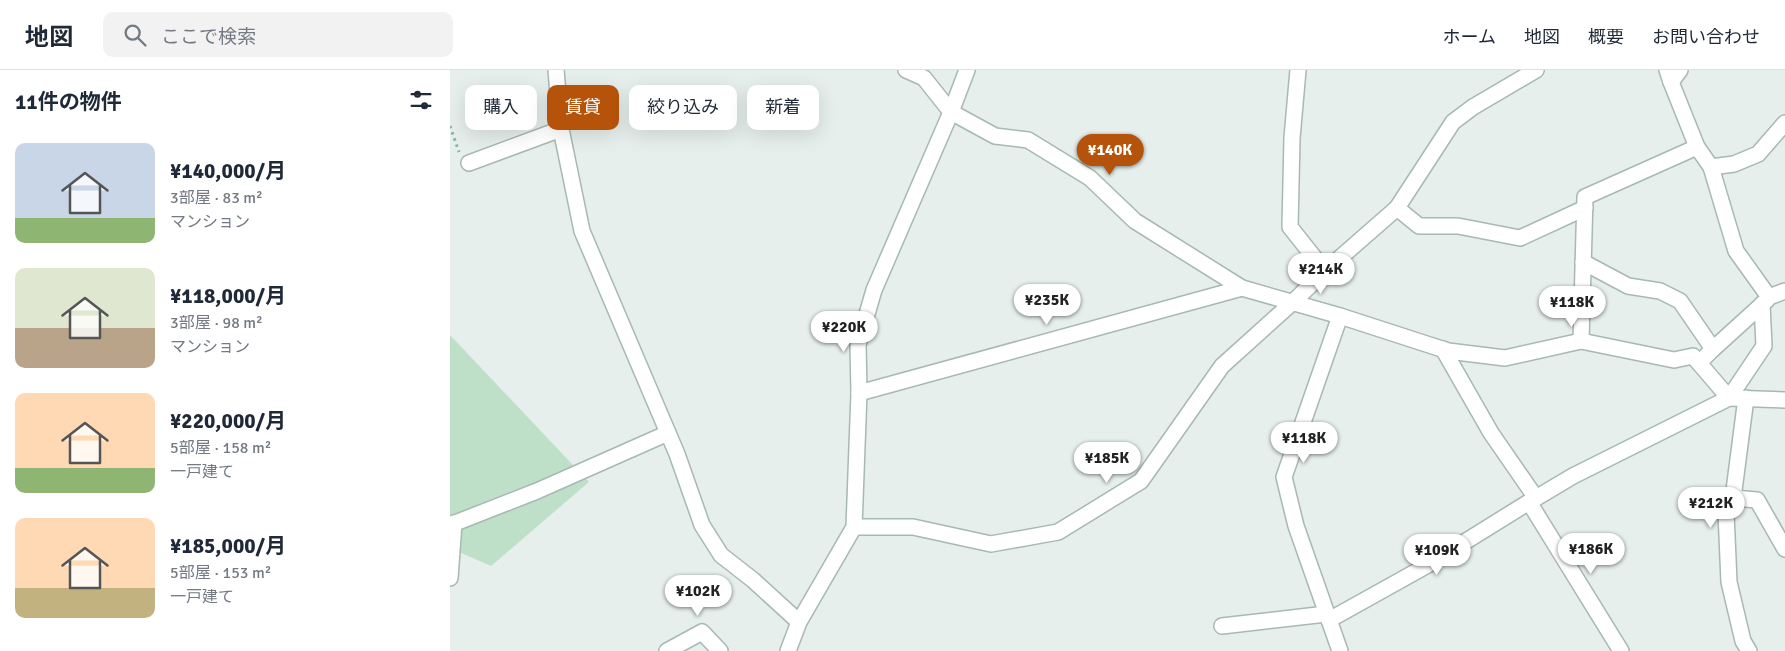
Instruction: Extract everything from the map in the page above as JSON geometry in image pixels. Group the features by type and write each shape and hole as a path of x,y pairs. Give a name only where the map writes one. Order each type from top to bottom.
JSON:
{"street":[{"path":"556,70 557,85"},
{"path":"906,70 924,78 951,112 995,136 1028,140 1090,178 1135,221 1242,288 1340,316 1443,349 1504,358 1581,341 1674,360 1693,356 1729,398"},
{"path":"788,651 799,622 854,527 859,393 858,345 874,290 951,112 967,70"},
{"path":"1298,70 1292,138 1290,228 1325,271"},
{"path":"854,527 913,527 991,544 1058,532 1142,481 1222,366 1397,208 1453,122 1473,106 1536,70"},
{"path":"1673,74 1698,146 1711,168 1736,251 1766,301 1764,346 1729,398"},
{"path":"1711,168 1734,164 1758,154 1785,124"},
{"path":"469,163 558,130"},
{"path":"561,130 582,231 677,454 702,525 721,555 753,580 799,622"},
{"path":"1581,341 1585,197 1698,146"},
{"path":"1397,208 1419,226 1458,226 1520,238 1585,208"},
{"path":"1583,262 1628,286 1660,291 1680,301 1712,349"},
{"path":"859,393 1242,288"},
{"path":"1699,363 1766,301 1785,291"},
{"path":"1340,316 1284,477 1296,526 1340,651"},
{"path":"1443,349 1621,651"},
{"path":"1222,626 1327,617 1426,566 1573,476 1729,398 1785,400"},
{"path":"1746,398 1733,498 1726,513 1729,582 1743,642 1749,651"},
{"path":"450,578 452,524 537,491 668,433"},
{"path":"1733,498 1757,500 1785,549"},
{"path":"667,651 702,632 720,651"}],"green space":[{"path":"450,335 589,482 491,566 450,548"}]}
